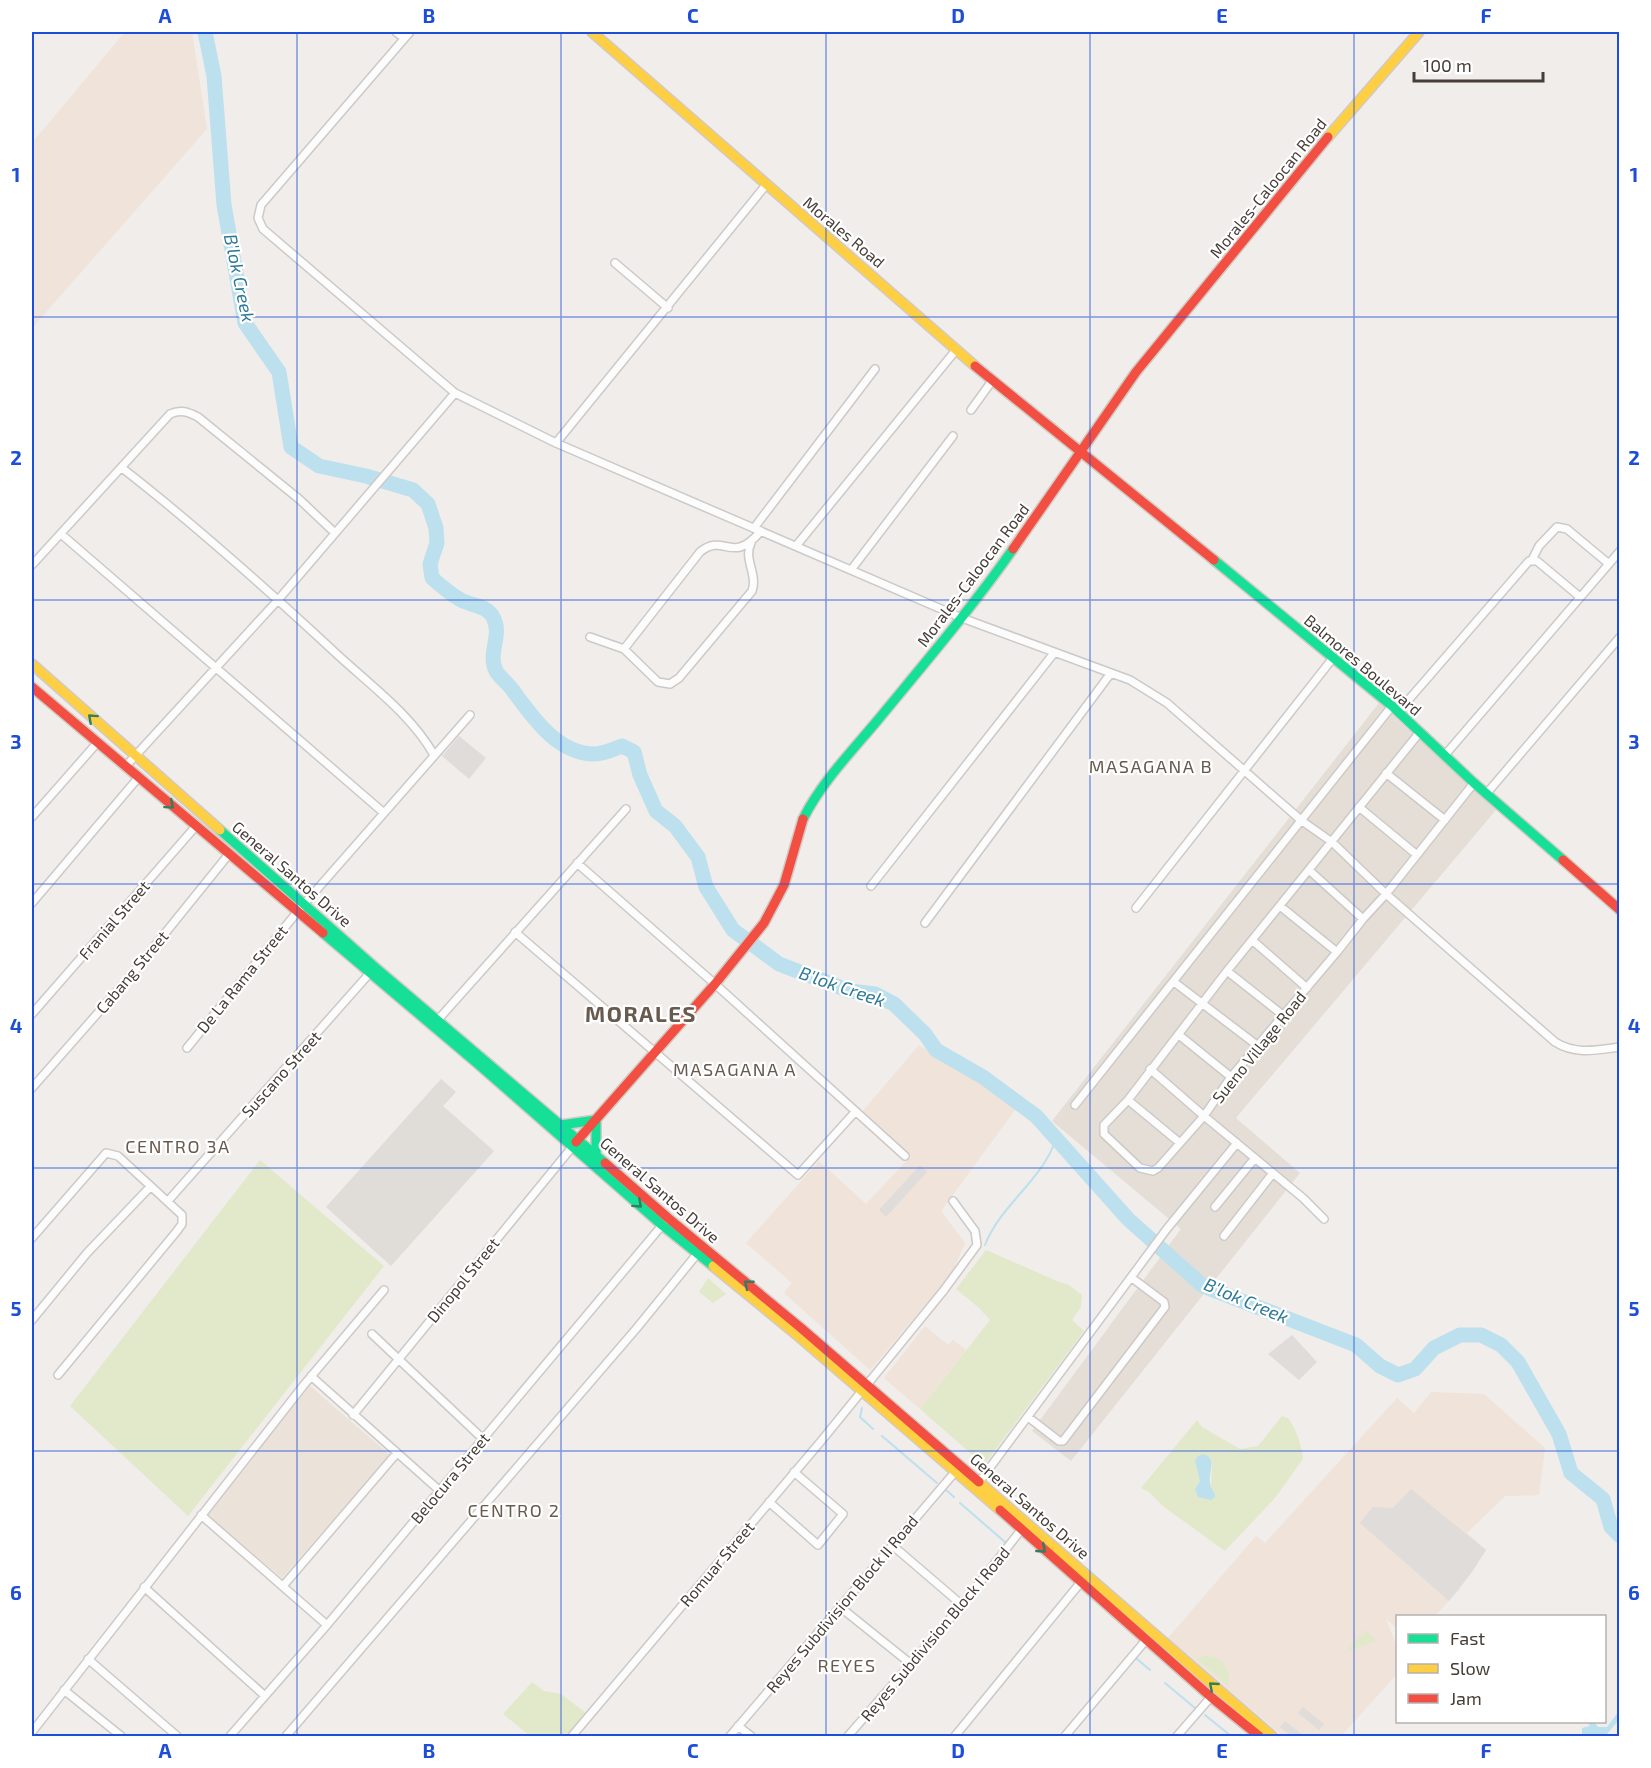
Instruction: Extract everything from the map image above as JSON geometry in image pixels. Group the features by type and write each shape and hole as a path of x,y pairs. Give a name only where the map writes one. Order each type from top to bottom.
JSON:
{"main road":[{"name":"Morales Road","path":"592,32 992,381 1081,451"},
{"name":"Morales-Caloocan Road","path":"576,1143 656,1053 753,937 775,905 784,885 801,823 810,806 838,767 962,618 1136,372 1316,151 1419,32"},
{"name":"Balmores Boulevard","path":"1081,451 1395,709 1474,783 1620,910"},
{"name":"General Santos Drive","path":"32,664 301,908 369,974 436,1023 561,1125 576,1143 596,1154 697,1254 980,1481 1272,1737"},
{"name":"General Santos Drive","path":"32,687 229,854 301,908 665,1222 864,1388 955,1472 1259,1737"},
{"path":"561,1125 596,1120 596,1154"}],"street":[{"path":"396,32 404,38"},
{"path":"410,32 261,205 258,218 263,230 455,393 556,443 962,618 1130,680 1167,703 1302,821 1332,842 1386,894 1554,1042 1572,1050 1586,1052 1620,1047"},
{"path":"556,443 766,185"},
{"path":"615,263 668,308"},
{"path":"796,546 956,350"},
{"path":"590,637 624,650 658,682 670,684 679,678 752,591 754,576 747,553 758,530 875,369"},
{"path":"971,410 992,381"},
{"path":"125,767 278,600 455,393"},
{"path":"32,565 170,414 180,411 198,417 299,499 335,533"},
{"path":"851,570 953,436"},
{"path":"122,468 174,508 407,718 434,755"},
{"path":"1075,1105 1302,821 1395,709 1532,560 1539,546 1552,531 1557,527 1567,529 1609,564"},
{"path":"61,534 384,813"},
{"path":"624,650 707,546 725,545 734,549 743,548 751,543"},
{"path":"1445,755 1620,551"},
{"path":"1532,560 1537,561 1580,597"},
{"path":"1487,794 1620,637"},
{"path":"871,886 1054,653"},
{"path":"1136,908 1333,658"},
{"path":"925,922 1111,673"},
{"name":"De La Rama Street","path":"187,1048 301,908 470,715"},
{"path":"1150,1070 1204,1116 1158,1168 1152,1171 1140,1168 1104,1134 1104,1125 1128,1100 1150,1070 1179,1035 1227,971 1420,732"},
{"path":"32,817 97,742"},
{"path":"1386,772 1445,820"},
{"path":"32,903 138,778"},
{"name":"Sueno Village Road","path":"1324,1219 1303,1198 1204,1116 1231,1077 1386,894 1474,783"},
{"path":"1359,807 1417,855"},
{"path":"436,1023 626,808"},
{"name":"Franial Street","path":"32,1014 196,826"},
{"name":"Cabang Street","path":"32,1088 133,973 229,854"},
{"path":"577,863 905,1156"},
{"path":"1309,870 1363,919"},
{"path":"1280,906 1337,952"},
{"path":"515,932 798,1175 855,1112"},
{"path":"1252,940 1307,988"},
{"path":"1227,971 1284,1016"},
{"name":"Suscano Street","path":"168,1201 369,974"},
{"path":"1174,982 1258,1046"},
{"path":"1179,1035 1231,1077"},
{"path":"1128,1100 1180,1143"},
{"name":"Dinopol Street","path":"353,1415 576,1143"},
{"path":"980,1481 1166,1230 1237,1143"},
{"path":"32,1238 106,1153 118,1156 182,1215 182,1224 58,1375"},
{"path":"1215,1207 1255,1158"},
{"path":"1224,1236 1273,1173"},
{"path":"32,1320 87,1253 150,1187"},
{"name":"Romuar Street","path":"572,1737 864,1388 944,1290 977,1245 975,1231 953,1201"},
{"name":"Belocura Street","path":"230,1737 327,1625 665,1222"},
{"path":"286,1737 636,1329 697,1254"},
{"path":"1028,1417 1050,1436 1059,1442 1063,1441 1153,1323 1166,1304 1132,1278"},
{"path":"32,1732 201,1515 384,1290"},
{"path":"372,1334 483,1439"},
{"path":"312,1376 440,1491"},
{"path":"283,1586 397,1453"},
{"path":"769,1502 818,1545 843,1514 794,1472"},
{"name":"Reyes Subdivision Block II Road","path":"730,1737 955,1472"},
{"path":"201,1515 327,1625"},
{"name":"Reyes Subdivision Block I Road","path":"848,1737 962,1605 1021,1530"},
{"path":"892,1545 962,1605"},
{"path":"955,1737 1081,1582"},
{"path":"144,1587 266,1696"},
{"path":"840,1606 911,1664"},
{"path":"1065,1737 1146,1640"},
{"path":"88,1659 177,1737"},
{"path":"64,1690 121,1737"},
{"path":"1177,1737 1211,1697"},
{"path":"738,1726 751,1737"}],"shaded area":[{"path":"125,32 192,32 207,129 32,328 32,143"},
{"path":"1379,703 1496,810 1236,1118 1300,1173 1071,1461 1032,1431 1181,1229 1052,1121"},
{"path":"459,736 486,758 469,779 442,756"},
{"path":"919,1045 959,1071 979,1076 1018,1106 941,1211 965,1243 952,1273 870,1370 784,1293 792,1283 746,1243 819,1161 866,1204 911,1156 862,1112"},
{"path":"441,1079 456,1092 443,1106 494,1151 391,1266 326,1207"},
{"path":"920,1165 927,1172 886,1217 879,1210"},
{"path":"925,1326 948,1345 953,1340 966,1350 920,1409 884,1378"},
{"path":"1292,1335 1317,1362 1299,1380 1268,1354"},
{"path":"309,1385 390,1455 282,1578 205,1515"},
{"path":"1431,1392 1484,1394 1545,1448 1539,1495 1505,1496 1467,1533 1486,1550 1458,1591 1436,1615 1396,1615 1396,1627 1386,1619 1396,1644 1396,1675 1341,1736 1283,1736 1168,1638 1256,1536 1265,1543 1397,1398 1414,1413"},
{"path":"1411,1489 1486,1550 1449,1601 1360,1523 1373,1507 1393,1508"},
{"path":"1303,1707 1324,1724 1319,1730 1298,1713"},
{"path":"1285,1721 1304,1736 1291,1736 1280,1727"}],"green space":[{"path":"260,1160 384,1266 188,1516 70,1406"},
{"path":"986,1250 1069,1285 1082,1295 1081,1307 1072,1320 1084,1331 984,1465 920,1409 990,1320 956,1289"},
{"path":"708,1278 726,1294 713,1303 699,1292"},
{"path":"1282,1416 1288,1418 1294,1428 1300,1442 1303,1459 1275,1498 1225,1551 1141,1488 1197,1420 1202,1427 1240,1449 1258,1446","holes":["1212,1464 1211,1487 1195,1489 1200,1481 1199,1473"]},
{"path":"1365,1630 1378,1641 1345,1652"},
{"path":"1210,1656 1224,1664 1228,1673 1228,1686 1197,1659"},
{"path":"532,1682 544,1691 561,1694 586,1713 566,1736 530,1736 503,1714"}],"water":[{"path":"1203,1454 1208,1456 1211,1462 1210,1483 1215,1497 1211,1500 1198,1497 1195,1489 1200,1481 1195,1460"},
{"path":"1619,1711 1619,1720 1607,1734 1582,1735 1582,1728 1590,1726 1588,1723 1595,1723 1598,1727 1607,1727"}],"waterway":[{"name":"B'lok Creek","path":"205,32 214,76 224,205 245,323 279,372 291,447 319,466 366,476 413,490 428,504 436,528 437,543 430,564 432,578 457,598 483,608 493,617 496,624 493,658 496,671 530,713 558,742 582,752 595,754 622,746 634,752 640,775 656,811 675,826 698,857 706,887 733,930 779,964 850,991 875,994 894,1004 925,1034 936,1050 983,1077 1036,1116 1128,1219 1203,1286 1356,1345 1380,1366 1398,1375 1415,1369 1434,1348 1460,1335 1481,1335 1501,1345 1518,1362 1559,1434 1571,1473 1603,1499 1611,1527 1620,1536"},
{"path":"985,1245 1001,1217 1041,1168 1056,1139"},
{"path":"862,1408 860,1417 873,1429"},
{"path":"882,1436 937,1483"},
{"path":"946,1490 954,1497"},
{"path":"960,1503 1005,1542"},
{"path":"1137,1659 1150,1670"},
{"path":"1165,1683 1195,1708"},
{"path":"1205,1715 1231,1736"}],"traffic: fast":[{"path":"803,819 827,780 981,593 1013,549"},
{"path":"1214,560 1392,706 1474,783 1563,860"},
{"path":"220,830 376,968 605,1163"},
{"path":"323,933 478,1064 662,1225 713,1266"},
{"path":"561,1125 596,1120 596,1154"}],"traffic: slow":[{"path":"592,32 975,366"},
{"path":"1328,137 1419,32"},
{"path":"32,664 220,830"},
{"path":"713,1266 796,1334 1000,1510"},
{"path":"979,1482 1272,1736"}],"traffic: jam":[{"path":"1013,549 1136,372 1328,137"},
{"path":"975,366 1214,560"},
{"path":"32,687 323,933"},
{"path":"576,1142 715,984 764,923 784,885 803,819"},
{"path":"1563,860 1620,910"},
{"path":"605,1163 979,1482"},
{"path":"1000,1510 1211,1697 1259,1736"}],"district":[{"name":"MASAGANA B","path":"1151,767"},
{"name":"MORALES","path":"641,1014"},
{"name":"MASAGANA A","path":"735,1070"},
{"name":"CENTRO 3A","path":"178,1147"},
{"name":"CENTRO 2","path":"514,1511"},
{"name":"REYES","path":"847,1666"}]}
